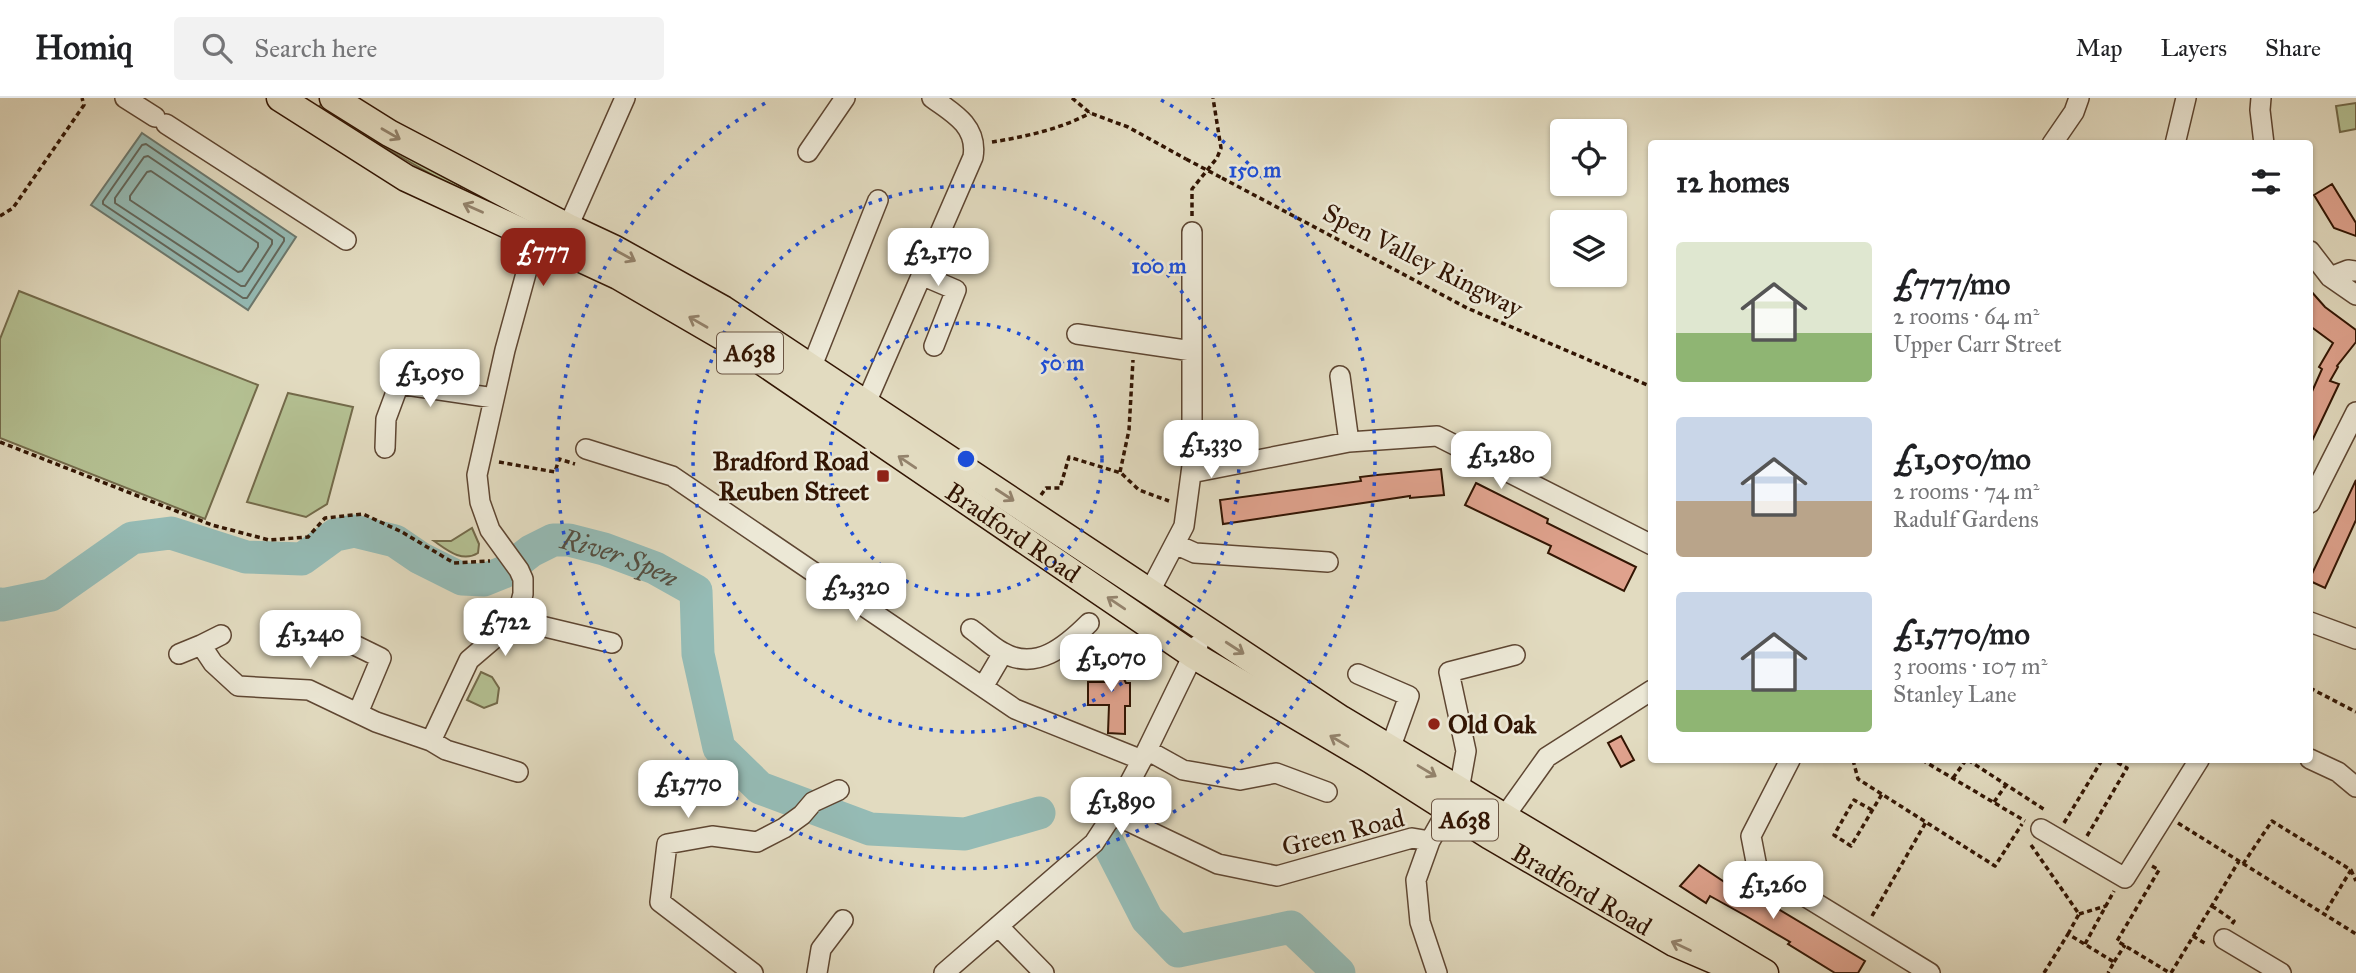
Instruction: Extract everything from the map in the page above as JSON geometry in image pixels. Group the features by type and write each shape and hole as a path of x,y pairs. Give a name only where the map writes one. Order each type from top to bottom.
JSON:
{"main road":[{"name":"Bradford Road","path":"280,98 406,178 552,231 615,249 723,309 1341,719 1391,749 1453,800"},
{"name":"Bradford Road","path":"333,98 552,231 618,276 742,348 1193,655 1371,760 1453,800 1765,973"},
{"name":"Bradford Road","path":"1497,826 1674,943 1744,973"}],"street":[{"path":"125,98 345,240"},
{"path":"439,745 469,660 516,620 523,594 523,579 490,530 480,502 477,475 505,350 552,231 625,98"},
{"path":"808,152 845,98"},
{"path":"866,403 974,150 961,118 932,98"},
{"path":"2055,140 2074,112 2079,98"},
{"path":"2176,140 2186,98"},
{"path":"2261,98 2264,140"},
{"path":"812,366 878,200"},
{"path":"1150,591 1184,526 1191,472 1192,232"},
{"path":"2313,255 2330,277 2356,296"},
{"path":"2330,277 2348,270 2356,271"},
{"path":"921,275 956,290 934,346"},
{"path":"1077,334 1192,351"},
{"path":"1340,376 1349,442"},
{"path":"386,447 386,419 399,384 494,398"},
{"path":"2313,497 2356,412"},
{"path":"1191,472 1349,442 1437,436 1648,543"},
{"path":"583,457 672,476 1015,709 1183,770 1240,780 1276,773 1326,792"},
{"path":"1175,544 1195,553 1328,562"},
{"path":"516,620 612,643"},
{"path":"971,629 1003,653 1023,660 1036,660 1071,641 1089,623"},
{"path":"2313,623 2356,639"},
{"path":"944,973 1094,843 1113,814 1144,755 1206,629"},
{"path":"331,634 381,658 358,713"},
{"path":"179,654 221,635"},
{"path":"201,645 212,663 238,686 309,690 439,745 518,772"},
{"path":"983,687 1003,653"},
{"path":"1437,973 1420,922 1416,880 1430,841 1453,800 1466,751 1449,672 1515,655"},
{"path":"1358,674 1409,696 1391,749"},
{"path":"1497,826 1547,757 1648,693"},
{"path":"2313,760 2338,772 2356,787"},
{"path":"1788,763 1751,836 1757,867 1918,970"},
{"path":"2038,821 2078,851 2123,877 2138,858 2197,763"},
{"path":"753,973 660,902 667,844 712,836 757,842 784,828 807,808 839,790"},
{"name":"Green Road","path":"1113,814 1218,864 1277,876 1412,838 1430,841"},
{"path":"817,973 821,948 843,920"},
{"path":"998,926 1044,973"},
{"path":"2224,939 2281,973"}],"path":[{"path":"0,216 13,208 84,105 82,98"},
{"name":"Spen Valley Ringway","path":"1072,98 1090,113 1128,127 1467,308 1648,385"},
{"path":"1192,232 1192,189 1222,148 1213,98"},
{"path":"974,150 1077,120 1090,113"},
{"path":"1120,472 1129,430 1134,342"},
{"path":"0,442 212,525 269,540 308,537 325,518 363,514 402,532 454,564 512,559"},
{"path":"480,457 555,472 559,459 583,457"},
{"path":"1030,511 1046,488 1060,488 1069,457 1120,472 1139,490 1186,508"},
{"path":"2313,690 2356,712"},
{"path":"1854,763 1858,779 1995,866 2038,821"},
{"path":"1932,763 1994,803 2038,821"},
{"path":"1953,778 1965,763"},
{"path":"1972,763 2007,785 2038,821"},
{"path":"2078,851 2127,768 2118,763"},
{"path":"1994,803 2007,785"},
{"path":"1872,810 1854,800 1834,835 1850,846 1882,794"},
{"path":"2165,815 2356,934"},
{"path":"2138,858 2159,870 2118,940 2170,973 2211,906 2272,821 2351,870 2356,881"},
{"path":"1862,933 1926,822"},
{"path":"2324,914 2351,870"},
{"path":"2085,944 2123,877"},
{"path":"2079,914 2106,906"},
{"path":"2211,906 2234,921"},
{"path":"2044,973 2068,934 2114,962"},
{"path":"2108,973 2125,945"}],"green space":[{"path":"323,101 461,186 460,191 318,109"},
{"path":"2356,103 2356,129 2340,132 2336,106"},
{"path":"19,291 258,385 205,519 0,438 0,339"},
{"path":"288,393 353,407 327,504 306,517 247,502"},
{"path":"472,528 479,544 478,553 472,556 460,556 434,541 451,541"},
{"path":"481,672 492,677 499,688 497,703 484,708 467,700"}],"water":[{"path":"142,133 296,237 248,310 91,205"}],"building":[{"path":"2332,184 2356,223 2356,236 2334,228 2314,195"},
{"path":"2313,293 2325,307 2356,330 2356,342 2337,366 2330,381 2339,384 2313,439 2313,389 2322,369 2319,367 2333,343 2313,328"},
{"path":"1441,469 1444,495 1410,496 1223,524 1220,500 1361,481 1360,477"},
{"path":"2356,480 2356,520 2325,588 2313,582 2313,572"},
{"path":"1476,483 1548,519 1547,523 1636,567 1624,591 1548,553 1551,546 1465,505"},
{"path":"1112,655 1126,683 1130,683 1130,706 1125,706 1125,734 1108,733 1109,705 1088,705 1088,682 1106,682 1096,662"},
{"path":"1621,736 1634,760 1621,767 1608,743"},
{"path":"1699,865 1726,883 1728,879 1865,961 1858,973 1835,973 1746,916 1710,896 1706,903 1680,886"}],"waterway":[{"name":"River Spen","path":"0,604 51,595 132,538 171,533 246,557 302,559 335,535 354,531 395,541 420,558 462,579 484,580 504,572 531,551 553,540 569,540 604,549 655,568 696,591 698,654 719,748 760,788 870,829 965,834 1039,813"},
{"name":"River Spen","path":"1107,841 1147,919 1178,951 1291,927 1339,973"}],"place":[{"name":"Bradford Road Reuben Street","path":"883,476"},
{"name":"Old Oak","path":"1434,724"}]}
